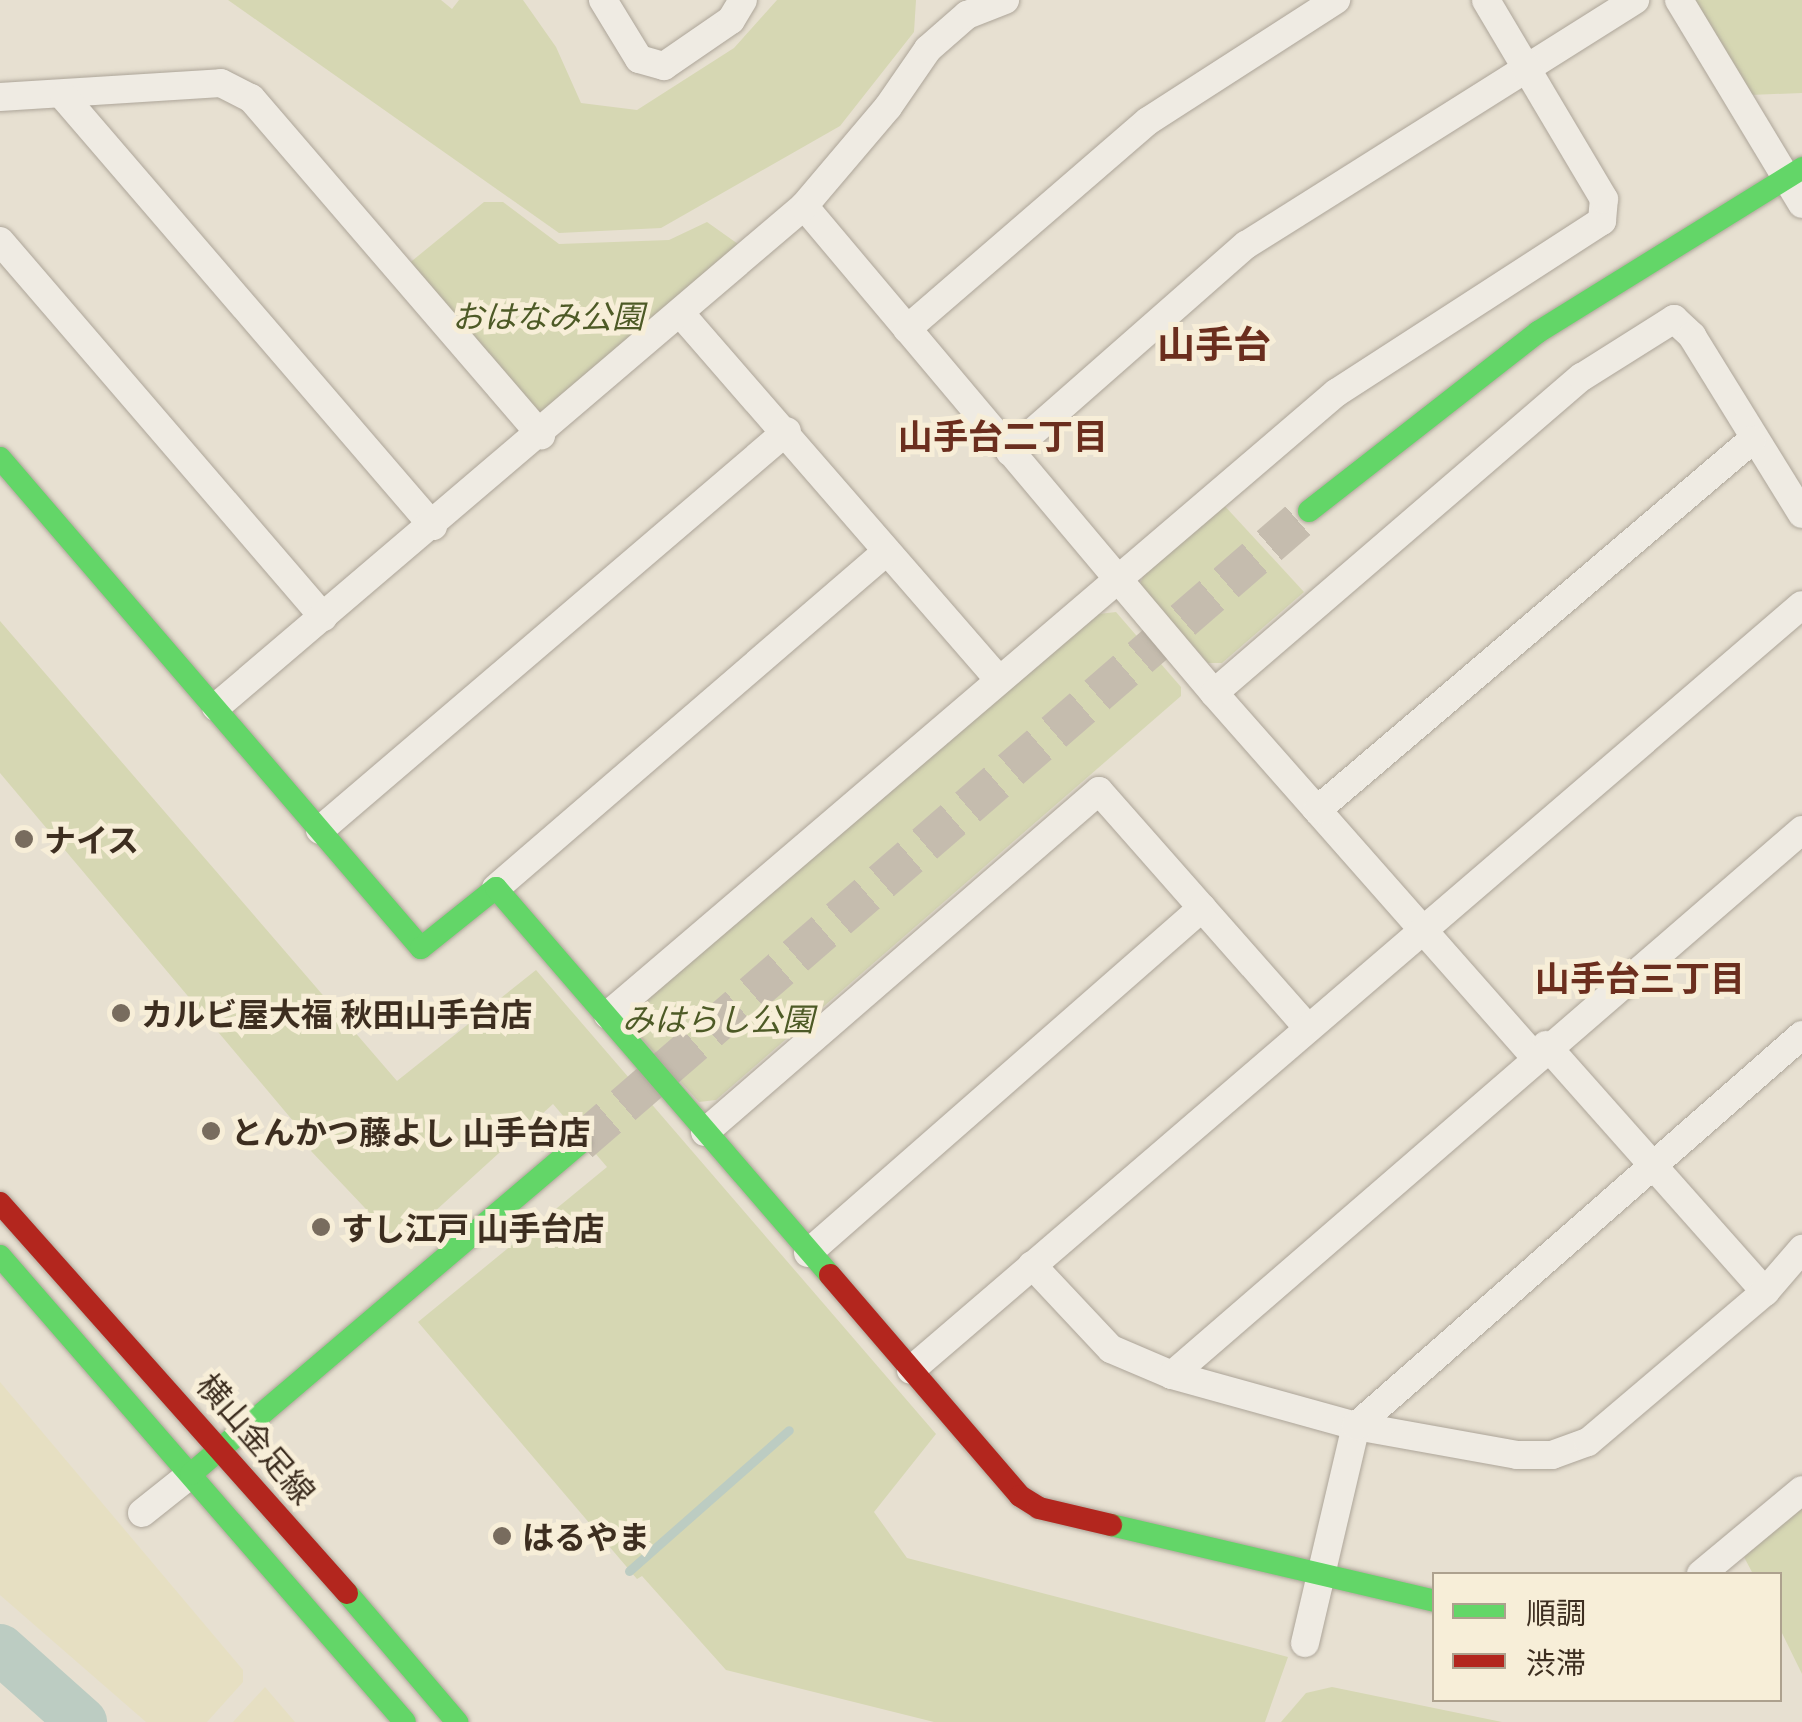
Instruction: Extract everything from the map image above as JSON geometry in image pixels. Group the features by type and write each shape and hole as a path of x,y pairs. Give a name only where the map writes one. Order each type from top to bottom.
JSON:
{"street":[{"path":"603,0 639,59 664,66 731,20 743,0"},
{"path":"216,708 541,436 804,206 888,108 928,48 967,15 1005,0"},
{"path":"907,329 1148,121 1336,0"},
{"path":"608,1015 1116,576 1336,393 1602,221 1604,198 1486,0"},
{"path":"1010,452 1246,245 1635,0"},
{"path":"1679,0 1794,173 1802,204"},
{"path":"0,97 64,97 222,83 251,98 541,436"},
{"path":"64,97 433,526"},
{"path":"1310,511 1538,332 1794,173"},
{"path":"804,206 1214,694 1422,930 1653,1166 1765,1292"},
{"path":"0,242 323,617"},
{"path":"681,314 787,431 886,552 998,678"},
{"path":"1214,694 1582,377 1674,319 1692,336 1752,440 1802,514"},
{"path":"320,830 787,431"},
{"path":"1317,810 1752,440"},
{"path":"0,458 421,948 886,552"},
{"path":"911,1370 1306,1026 1802,605"},
{"path":"705,1132 1099,791 1306,1026"},
{"path":"1172,1376 1540,1051 1802,830"},
{"path":"496,888 1020,1496 1040,1508 1432,1601"},
{"path":"808,1253 1202,908"},
{"path":"1304,1643 1356,1426 1802,1035"},
{"path":"142,1512 224,1447 580,1143"},
{"name":"横山金足線","path":"0,1203 224,1447 458,1722"},
{"path":"1032,1265 1111,1349 1172,1376 1356,1426 1517,1455 1552,1454 1588,1442 1765,1292 1802,1249"},
{"path":"0,1256 404,1722"},
{"path":"1703,1572 1802,1490"}],"shaded area":[{"path":"0,1382 243,1670 243,1682 207,1722 146,1722 0,1595"},
{"path":"265,1687 295,1722 233,1722"}],"green space":[{"path":"228,0 441,0 452,9 459,0 523,0 556,47 581,103 637,110 734,48 777,0 916,0 914,32 840,126 661,228 559,233"},
{"path":"1695,0 1802,0 1802,93 1750,95"},
{"name":"おはなみ公園","path":"484,202 503,202 559,244 669,240 707,222 738,244 543,416 407,265"},
{"path":"1222,503 1304,592 1222,663 1208,663 1140,585 1145,570"},
{"name":"みはらし公園","path":"1116,612 1181,687 1181,696 716,1100 699,1102 636,1032 639,1005 1099,614"},
{"path":"0,621 397,1081 536,970 936,1434 874,1512 907,1558 1288,1657 1265,1722 934,1722 726,1670 642,1576 637,1579 418,1322 607,1167 553,1104 399,1244 311,1151 315,1147 0,773"},
{"path":"1802,1506 1802,1674 1782,1633 1782,1572 1752,1572 1744,1557"},
{"path":"1332,1687 1502,1722 1281,1722 1306,1693"}],"waterway":[{"path":"629,1571 789,1430"},
{"path":"0,1649 82,1722"}],"tunnel":[{"path":"580,1143 1309,511"}],"traffic: fast":[{"path":"1309,511 1538,332 1802,168"},
{"path":"0,458 421,948 496,888 830,1275"},
{"path":"191,1474 580,1143"},
{"path":"0,1256 405,1722"},
{"path":"1111,1525 1432,1601"},
{"path":"347,1593 457,1722"}],"traffic: jam":[{"path":"0,1203 347,1593"},
{"path":"830,1275 1020,1496 1039,1508 1111,1525"}],"place":[{"name":"ナイス","path":"24,839"},
{"name":"カルビ屋大福 秋田山手台店","path":"121,1013"},
{"name":"とんかつ藤よし 山手台店","path":"211,1131"},
{"name":"すし江戸 山手台店","path":"321,1227"},
{"name":"はるやま","path":"502,1536"}],"district":[{"name":"山手台","path":"1214,343"},
{"name":"山手台二丁目","path":"1003,435"},
{"name":"山手台三丁目","path":"1640,977"}]}
